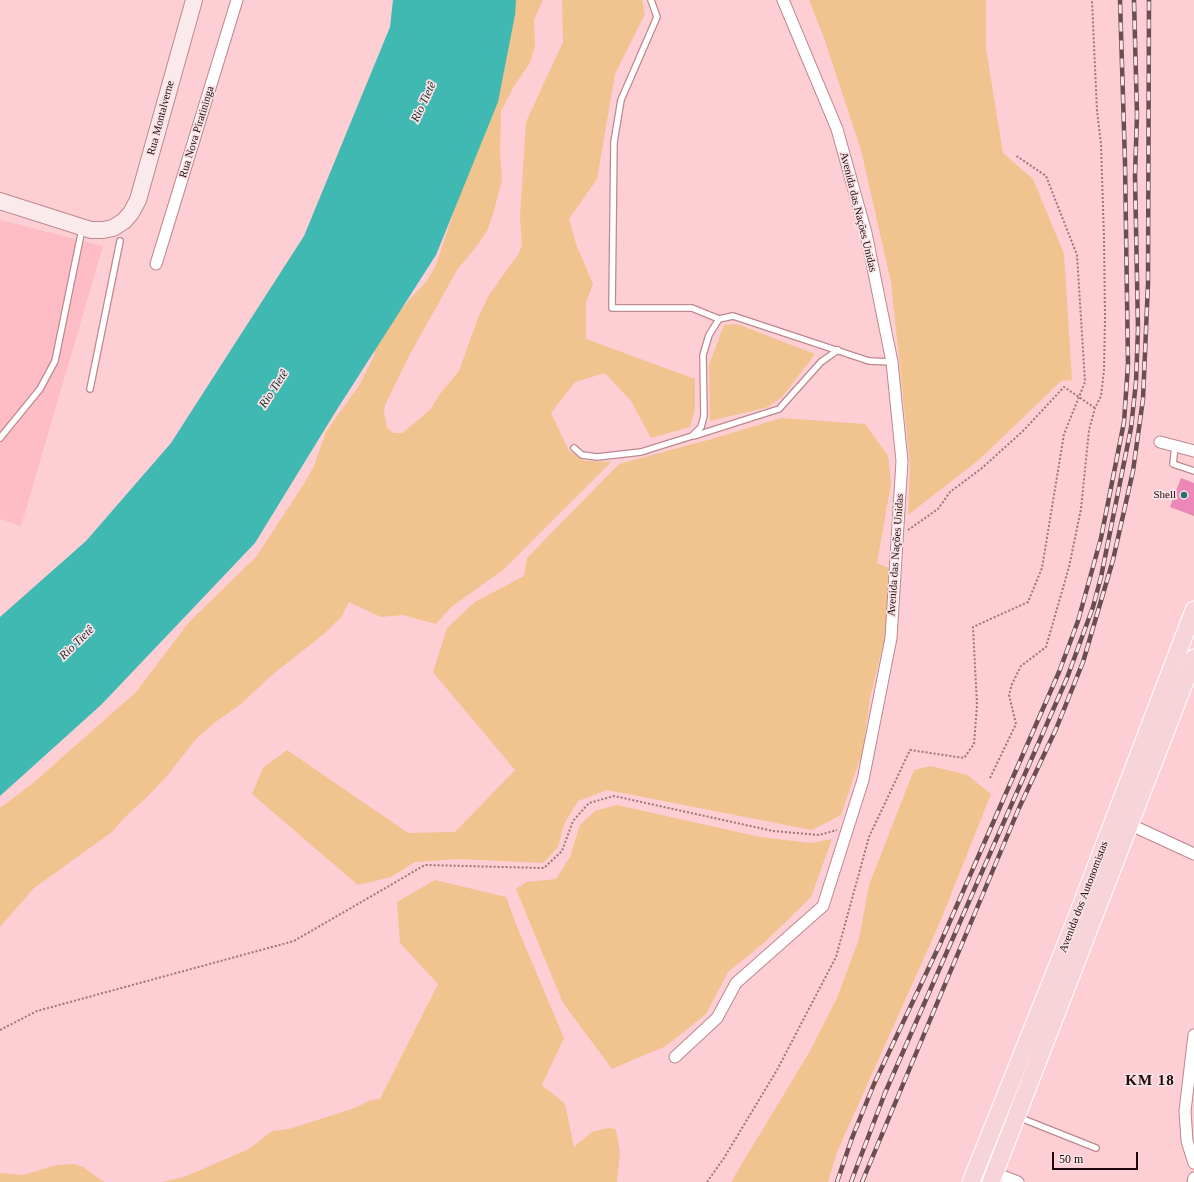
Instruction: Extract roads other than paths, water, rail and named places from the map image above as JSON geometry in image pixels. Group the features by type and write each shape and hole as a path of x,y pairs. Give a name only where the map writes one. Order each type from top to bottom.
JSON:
{"main road":[{"name":"Rua Montalverne","path":"116,234 138,200 194,0"},
{"path":"0,201 83,228 116,234"},
{"name":"Avenida dos Autonomistas","path":"971,1182 1112,826 1194,610"},
{"name":"Avenida dos Autonomistas","path":"993,1177 1131,825 1194,658"},
{"path":"986,1146 987,1157 993,1177"}],"street":[{"name":"Rua Nova Piratininga","path":"156,264 237,0"},
{"name":"Avenida das Nações Unidas","path":"676,1057 717,1018 736,983 823,906 863,780 891,638 902,461 892,362 866,234 837,129 783,0"},
{"path":"1160,442 1194,451"},
{"path":"1112,826 1131,825 1194,854"},
{"path":"1194,1035 1185,1111 1187,1141 1194,1162"},
{"path":"993,1177 1018,1182"},
{"path":"1192,1182 1194,1178"}],"lane":[{"path":"651,0 657,17 621,100 614,142 612,308 692,308 719,319 733,316 739,317 869,361 892,362"},
{"path":"0,438 40,389 55,361 83,228"},
{"path":"90,389 116,234"},
{"path":"692,436 701,427 704,416 703,355 709,335 719,319"},
{"path":"574,448 582,455 597,457 641,452 779,409 821,362 838,350"},
{"path":"1175,446 1173,464 1194,471"},
{"path":"1017,1117 1096,1148"}],"water":[{"name":"Rio Tietê","path":"393,0 516,0 515,15 498,102 436,255 336,411 255,543 101,705 0,796 0,617 86,541 171,443 304,236 390,27"}],"railway":[{"path":"837,1182 852,1138 874,1084 940,944 1059,672 1078,621 1101,538 1124,422 1128,364 1125,162 1120,0"},
{"path":"851,1182 885,1093 1067,678 1093,607 1101,577 1131,428 1136,382 1138,329 1135,176 1137,115 1134,0"},
{"path":"862,1182 1019,808 1056,729 1083,662 1113,560 1133,471 1143,399 1148,284 1149,0"}],"place":[{"name":"Shell","path":"1184,495"}],"district":[{"name":"KM 18","path":"1150,1081"}]}
